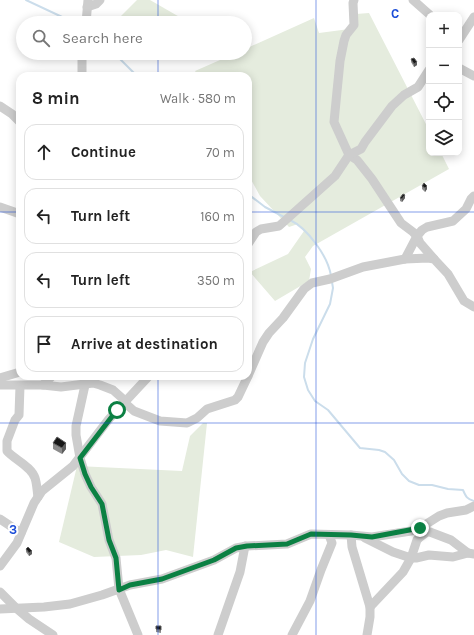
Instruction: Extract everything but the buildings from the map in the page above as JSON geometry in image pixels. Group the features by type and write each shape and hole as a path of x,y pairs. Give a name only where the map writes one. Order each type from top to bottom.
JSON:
{"street":[{"path":"87,16 88,3 96,4 100,0"},
{"path":"354,0 355,21 354,25 346,35 340,61 334,122 336,128 349,155 357,160 401,223 408,227 417,236 420,243 448,274 464,301 474,306"},
{"path":"413,0 427,12"},
{"path":"462,35 474,17"},
{"path":"82,60 82,72"},
{"path":"462,70 474,76"},
{"path":"252,238 256,232 261,229 279,226 335,176 349,155 361,149 392,106 404,95 418,87 426,75"},
{"path":"0,106 16,118"},
{"path":"405,259 417,236 422,230 427,227 453,221 461,215 474,196"},
{"path":"0,206 16,212"},
{"path":"252,368 269,333 308,286 369,266 405,259 434,259"},
{"path":"0,378 16,373"},
{"path":"43,386 48,380"},
{"path":"0,385 65,387 86,380 106,388 122,398 134,411 160,421 187,423 197,418 207,409 235,400 246,380"},
{"path":"86,380 76,426 80,458 91,487 102,504 109,540 116,558 119,590 138,635"},
{"path":"0,566 17,543 34,503 42,491 73,466 109,419 146,380"},
{"path":"20,386 19,415 15,420 7,441 7,451 32,473 35,478 38,497"},
{"path":"370,607 403,572 424,530 439,516 466,510 474,506"},
{"path":"0,519 21,533"},
{"path":"0,609 70,604 119,590 130,585 162,579 214,560 236,548 245,546 287,544 311,534 372,537 424,530 451,540 471,554"},
{"path":"292,635 310,601 332,544 329,535"},
{"path":"351,535 352,547 370,607 367,635"},
{"path":"364,537 387,549 411,558 429,555 453,557 471,554"},
{"path":"218,635 240,572 245,546"},
{"path":"0,592 15,607 42,629 53,635"}],"shaded area":[{"path":"137,0 150,0 178,16 121,16"},
{"path":"369,13 426,124 426,156 442,156 449,169 313,246 305,257 311,269 309,281 275,301 252,274 252,271 288,254 304,231 298,224 289,227 260,196 252,181 252,72 195,71 220,60 252,60 252,46 314,18 319,33 357,28 356,14"},
{"path":"203,423 207,423 193,557 166,550 141,555 94,557 59,542 77,466 182,471 190,436"}],"waterway":[{"path":"26,0 60,16"},
{"path":"121,60 133,72"},
{"path":"252,197 265,207 284,217"},
{"path":"290,220 303,229 316,244 326,260 331,276"},
{"path":"332,282 333,288 330,304 313,339 305,363 304,377 308,390 315,401 328,410 360,448 385,452 394,460 402,474 409,481 419,485 432,485 448,489 463,490 467,497 474,501"}],"route":[{"path":"117,410 80,458 85,474 102,504 105,513 109,540 116,558 119,590 130,585 151,582 176,574 214,560 236,548 287,544 311,534 372,537 411,531 420,528"}]}
